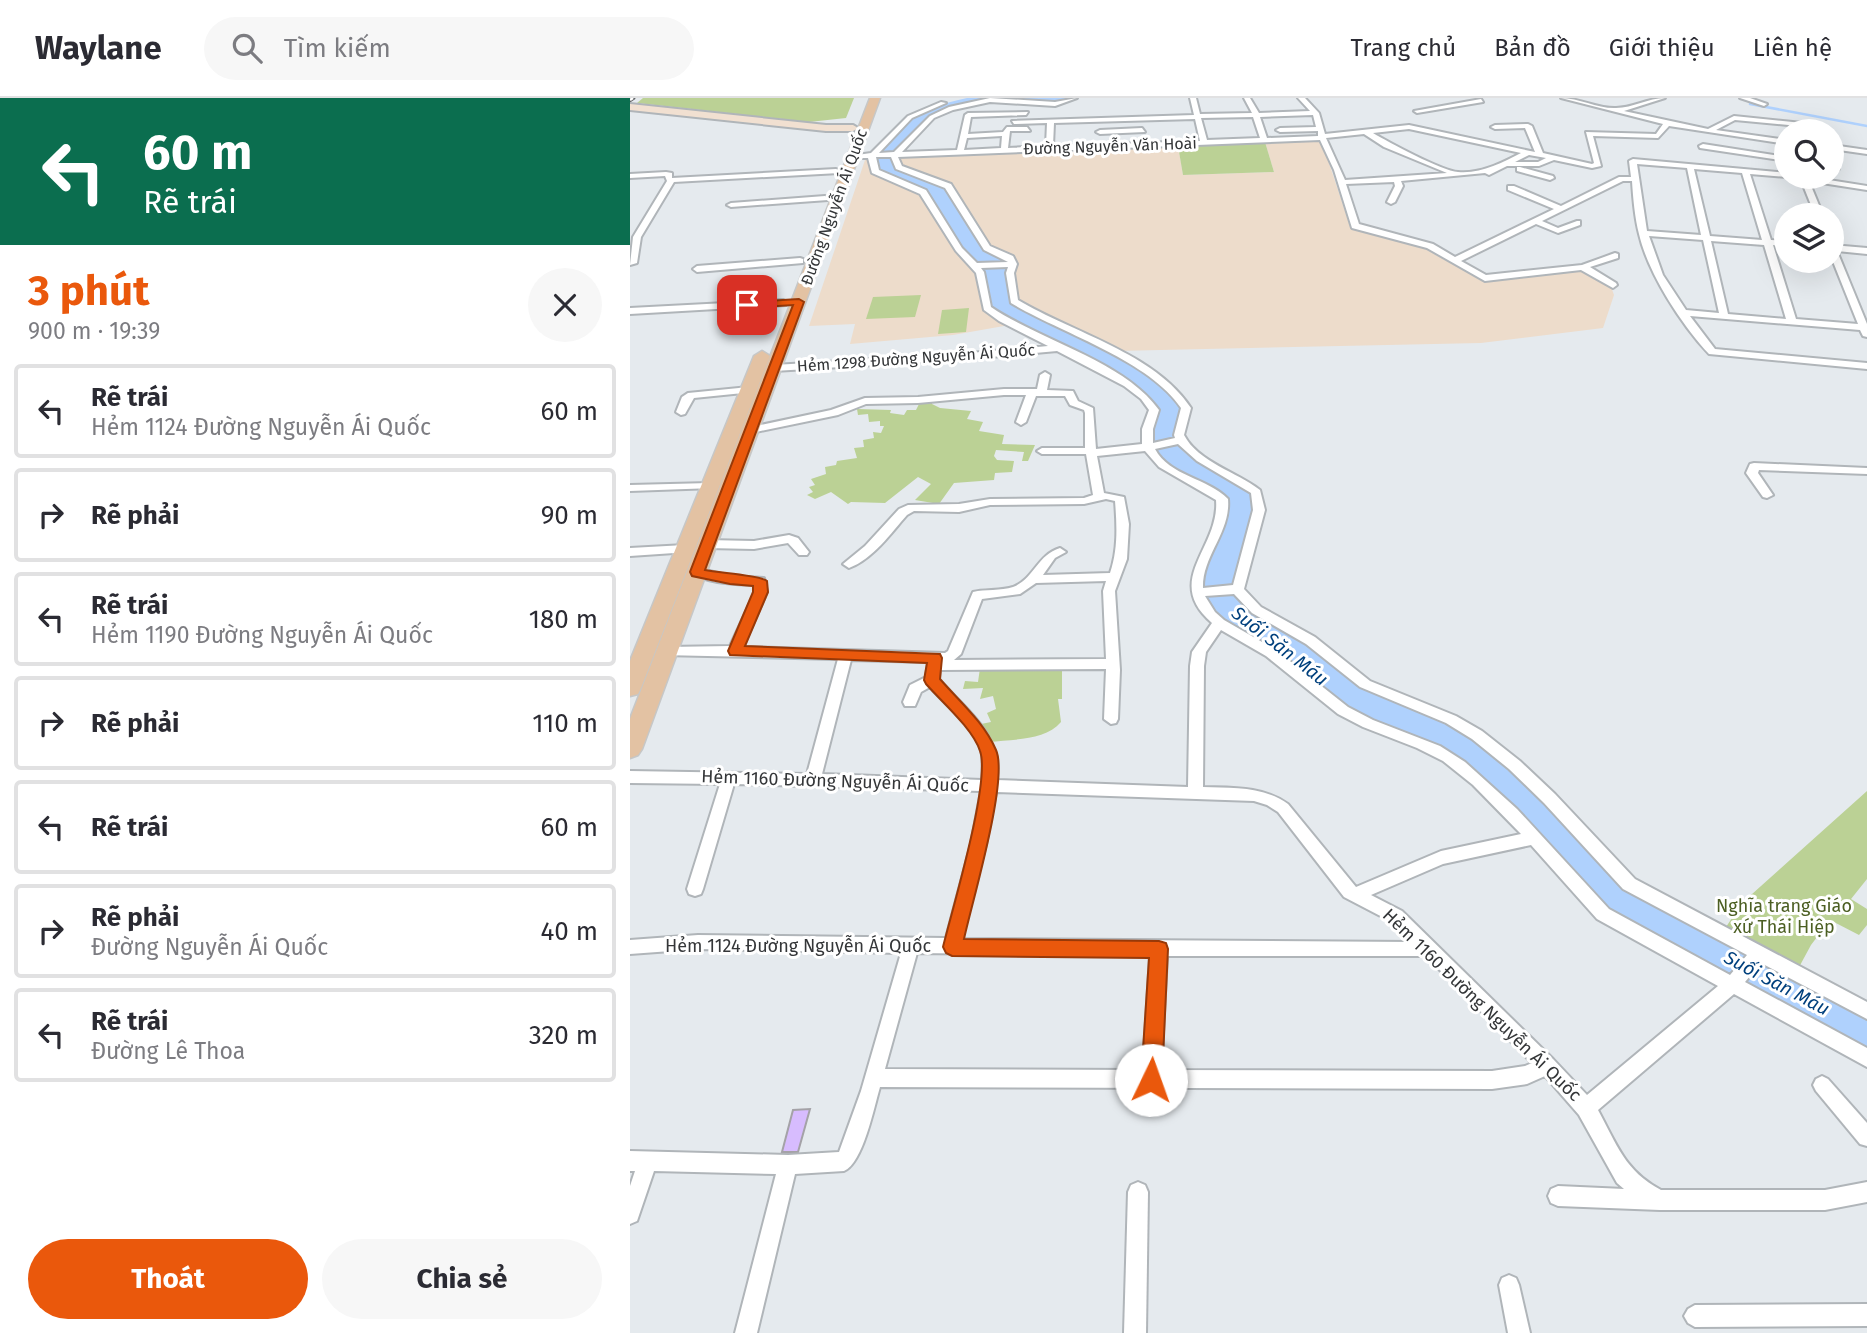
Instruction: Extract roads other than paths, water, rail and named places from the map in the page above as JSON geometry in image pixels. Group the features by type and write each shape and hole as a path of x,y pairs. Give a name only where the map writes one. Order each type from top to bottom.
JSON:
{"main road":[{"name":"Đường Nguyễn Ái Quốc","path":"630,688 749,390 791,302 854,156 864,98"},
{"name":"Đường Nguyễn Ái Quốc","path":"630,749 774,368 800,261 836,171 875,98"},
{"path":"630,107 817,127 858,128"}],"street":[{"path":"854,156 872,156 910,117 934,106 963,98"},
{"path":"1193,98 1204,143"},
{"path":"1247,98 1256,115 1264,141"},
{"path":"1301,98 1316,113 1355,226 1416,241 1488,279 1583,267 1615,256"},
{"path":"1564,98 1667,123 1774,140"},
{"path":"1617,110 1662,98"},
{"path":"1743,98 1764,104"},
{"path":"1087,120 1070,100 1047,104 1023,99 979,102 943,111 925,122 896,156 898,167 948,186 987,248 1010,258 1013,264 1010,273 1013,299 1017,303 1132,362 1180,395 1186,408 1179,435 1190,453 1229,472 1256,492 1259,510 1238,589 1247,602 1307,638 1352,677 1388,696 1455,722 1475,733 1518,765 1629,884 1867,1011"},
{"path":"1427,99 1434,107"},
{"path":"1418,111 1481,101"},
{"path":"1125,110 1132,119"},
{"path":"960,152 968,115 1035,113"},
{"path":"1004,150 1007,130 1051,124 1087,120 1316,113"},
{"path":"1710,131 1734,118 1774,124"},
{"path":"1141,119 1143,145"},
{"path":"1099,120 1101,147"},
{"path":"1014,122 1051,124"},
{"path":"1202,133 1261,131 1322,134 1409,127 1596,166 1590,134 1661,135 1667,123"},
{"path":"1049,149 1051,124"},
{"path":"1494,127 1528,126 1541,155"},
{"path":"1100,132 1142,130"},
{"path":"1365,131 1387,145 1455,174"},
{"path":"964,136 1007,134"},
{"name":"Đường Nguyễn Văn Hoài","path":"872,156 1264,141 1322,134"},
{"path":"909,154 913,142 919,136"},
{"path":"1642,136 1646,145"},
{"path":"1703,146 1774,157"},
{"path":"1844,149 1867,152"},
{"path":"1470,177 1495,170 1528,152"},
{"path":"872,156 875,171 921,190 959,249 982,275 986,308 1148,399 1154,410 1146,432 1149,447 1168,468 1222,499 1222,511 1198,580 1197,593 1209,613 1219,622 1273,654 1333,705 1366,723 1430,747 1459,765 1501,802 1603,914 1867,1058"},
{"path":"1506,164 1539,164 1554,158"},
{"path":"1774,173 1690,166 1651,158 1633,161 1642,233 1651,263 1683,313 1713,352 1867,366"},
{"path":"1506,164 1550,178"},
{"path":"1690,166 1724,316"},
{"path":"1342,182 1397,180 1495,170"},
{"path":"1745,170 1792,322"},
{"path":"630,178 670,180 836,171"},
{"path":"1456,260 1622,179 1635,179"},
{"path":"633,264 634,237 646,222 670,180"},
{"path":"1391,202 1399,186 1397,180"},
{"path":"1844,184 1867,188"},
{"path":"1511,188 1561,209"},
{"path":"943,193 953,192"},
{"path":"923,194 933,193"},
{"path":"731,205 825,198"},
{"path":"630,222 646,222"},
{"path":"1535,222 1558,231 1577,223"},
{"path":"1642,233 1774,243"},
{"path":"1683,313 1866,330 1832,248 1867,251"},
{"path":"696,269 800,261"},
{"path":"974,266 1013,264"},
{"path":"1583,267 1613,285"},
{"path":"630,311 791,302"},
{"path":"989,354 996,347 1038,337"},
{"name":"Hẻm 1298 Đường Nguyễn Ái Quốc","path":"774,368 1058,347"},
{"path":"1021,422 1045,374"},
{"path":"681,412 687,397 692,395 749,390"},
{"path":"751,430 834,413 865,401 1069,393 1073,403 1088,408 1091,452 1099,497"},
{"path":"1042,452 1091,452 1149,447 1180,440"},
{"path":"1767,495 1752,473 1754,466 1867,471"},
{"path":"630,488 710,486"},
{"path":"849,564 869,549 903,512 912,507 959,508 983,503 1084,501 1115,497 1121,503 1121,555 1109,591 1111,719"},
{"path":"707,544 754,545 789,539 803,552"},
{"path":"630,552 685,550"},
{"path":"910,702 915,689 934,668 953,656 976,595 1016,591 1033,579 1051,555 1060,552"},
{"path":"697,572 730,580 760,581 761,592 735,651"},
{"path":"1033,579 1112,578"},
{"path":"1197,593 1238,589"},
{"path":"1195,793 1197,666 1199,652 1219,622"},
{"path":"667,652 735,651 845,656 934,668 1112,664"},
{"path":"813,779 845,656"},
{"path":"934,668 990,753 990,786 952,947"},
{"name":"Hẻm 1160 Đường Nguyễn Ái Quốc","path":"630,777 813,779 1254,795 1279,804 1354,895 1392,912 1547,1065 1586,1108 1624,1176 1641,1190 1660,1200"},
{"path":"695,889 729,777"},
{"path":"1354,895 1441,858 1534,838"},
{"name":"Hẻm 1124 Đường Nguyễn Ái Quốc","path":"630,947 698,942 1159,949 1428,949"},
{"path":"630,1213 639,1161 788,1165 837,1163 846,1160 874,1078 911,946"},
{"path":"1151,1080 1159,949"},
{"path":"1586,1108 1733,984 1759,953"},
{"path":"874,1078 1492,1080 1527,1075 1547,1065"},
{"path":"1822,1085 1867,1137"},
{"path":"746,1333 788,1165"},
{"path":"1135,1333 1138,1192"},
{"path":"1558,1196 1660,1200 1825,1200 1867,1192"},
{"path":"1509,1285 1519,1333"},
{"path":"1695,1316 1867,1315"}],"water":[{"name":"Suối Săn Máu","path":"967,98 1071,98 1054,103 1013,99 988,100 939,111 919,125 893,157 893,166 946,187 984,248 1007,259 1010,265 1007,270 1010,299 1013,303 1105,349 1151,376 1169,391 1182,408 1176,438 1183,450 1192,458 1240,482 1249,491 1255,502 1235,592 1237,597 1318,652 1349,680 1387,699 1453,725 1514,767 1610,873 1867,1016 1867,1053 1607,911 1432,744 1359,715 1212,612 1203,595 1202,580 1227,504 1179,473 1158,453 1150,431 1157,410 1150,398 994,311 988,303 983,271 962,248 928,198 877,171 873,160 876,154 907,124 937,106"}],"waterway":[{"path":"1750,104 1867,126"}],"park label":[{"name":"Nghĩa trang Giáo xứ Thái Hiệp","path":"1784,916"}]}
